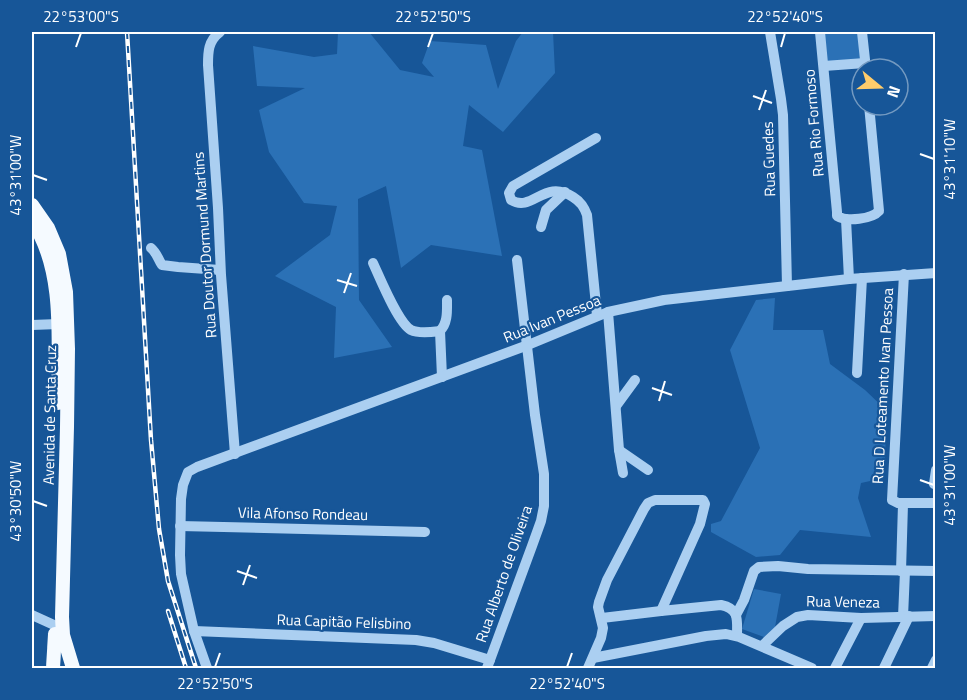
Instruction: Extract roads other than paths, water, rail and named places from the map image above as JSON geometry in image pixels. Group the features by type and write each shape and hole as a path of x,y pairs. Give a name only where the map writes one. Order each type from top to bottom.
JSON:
{"main road":[{"name":"Avenida de Santa Cruz","path":"32,205 48,228 59,254 66,292 68,382 62,617 63,635 73,669"},
{"name":"Avenida de Santa Cruz","path":"32,221 44,241 55,280 58,324 58,451 54,629 64,669"},
{"path":"53,669 54,629"}],"street":[{"name":"Rua Guedes","path":"770,32 783,115 787,286"},
{"name":"Rua Rio Formoso","path":"820,32 837,216 846,219"},
{"path":"862,32 865,57"},
{"name":"Rua Doutor Dormund Martins","path":"217,34 210,42 208,54 220,270 235,454"},
{"path":"824,66 850,66"},
{"path":"849,279 846,219 872,217 878,213 879,208 870,117"},
{"path":"596,138 511,187 509,193 511,200 523,204 554,190 564,192 585,208 616,406 623,472"},
{"path":"541,227 546,210 564,192"},
{"path":"152,248 162,265 220,270"},
{"name":"Rua Alberto de Oliveira","path":"489,664 541,521 544,506 544,474 517,260"},
{"path":"373,263 398,315 405,326 415,332 440,331 446,322 447,300"},
{"name":"Rua Ivan Pessoa","path":"180,526 185,477 196,467 528,345 602,313 664,300 849,279 936,273"},
{"name":"Rua D Loteamento Ivan Pessoa","path":"904,274 898,502 906,617"},
{"path":"857,373 862,278"},
{"path":"32,325 58,324"},
{"path":"440,331 442,377"},
{"path":"616,406 635,380"},
{"path":"619,450 648,470"},
{"path":"934,484 936,470"},
{"path":"588,669 601,638 603,627 599,602 607,580 644,509 651,501 703,500 705,502 700,524 661,610"},
{"path":"898,502 936,503"},
{"path":"180,526 181,574 194,631 207,669"},
{"name":"Vila Afonso Rondeau","path":"180,526 425,532"},
{"path":"737,636 736,615 756,569 764,566 936,571"},
{"path":"602,618 721,605 731,609 736,615"},
{"path":"32,615 54,629"},
{"name":"Rua Veneza","path":"762,646 783,626 797,617 808,615 861,618 936,616"},
{"path":"884,669 906,617"},
{"path":"835,669 861,618"},
{"name":"Rua Capitão Felisbino","path":"194,631 416,640 434,643 489,664"},
{"path":"593,658 717,634 737,636 812,669"},
{"path":"932,669 936,660"}],"railway":[{"path":"127,32 151,440 159,529 168,581 196,668"},
{"path":"168,611 186,668"}]}
